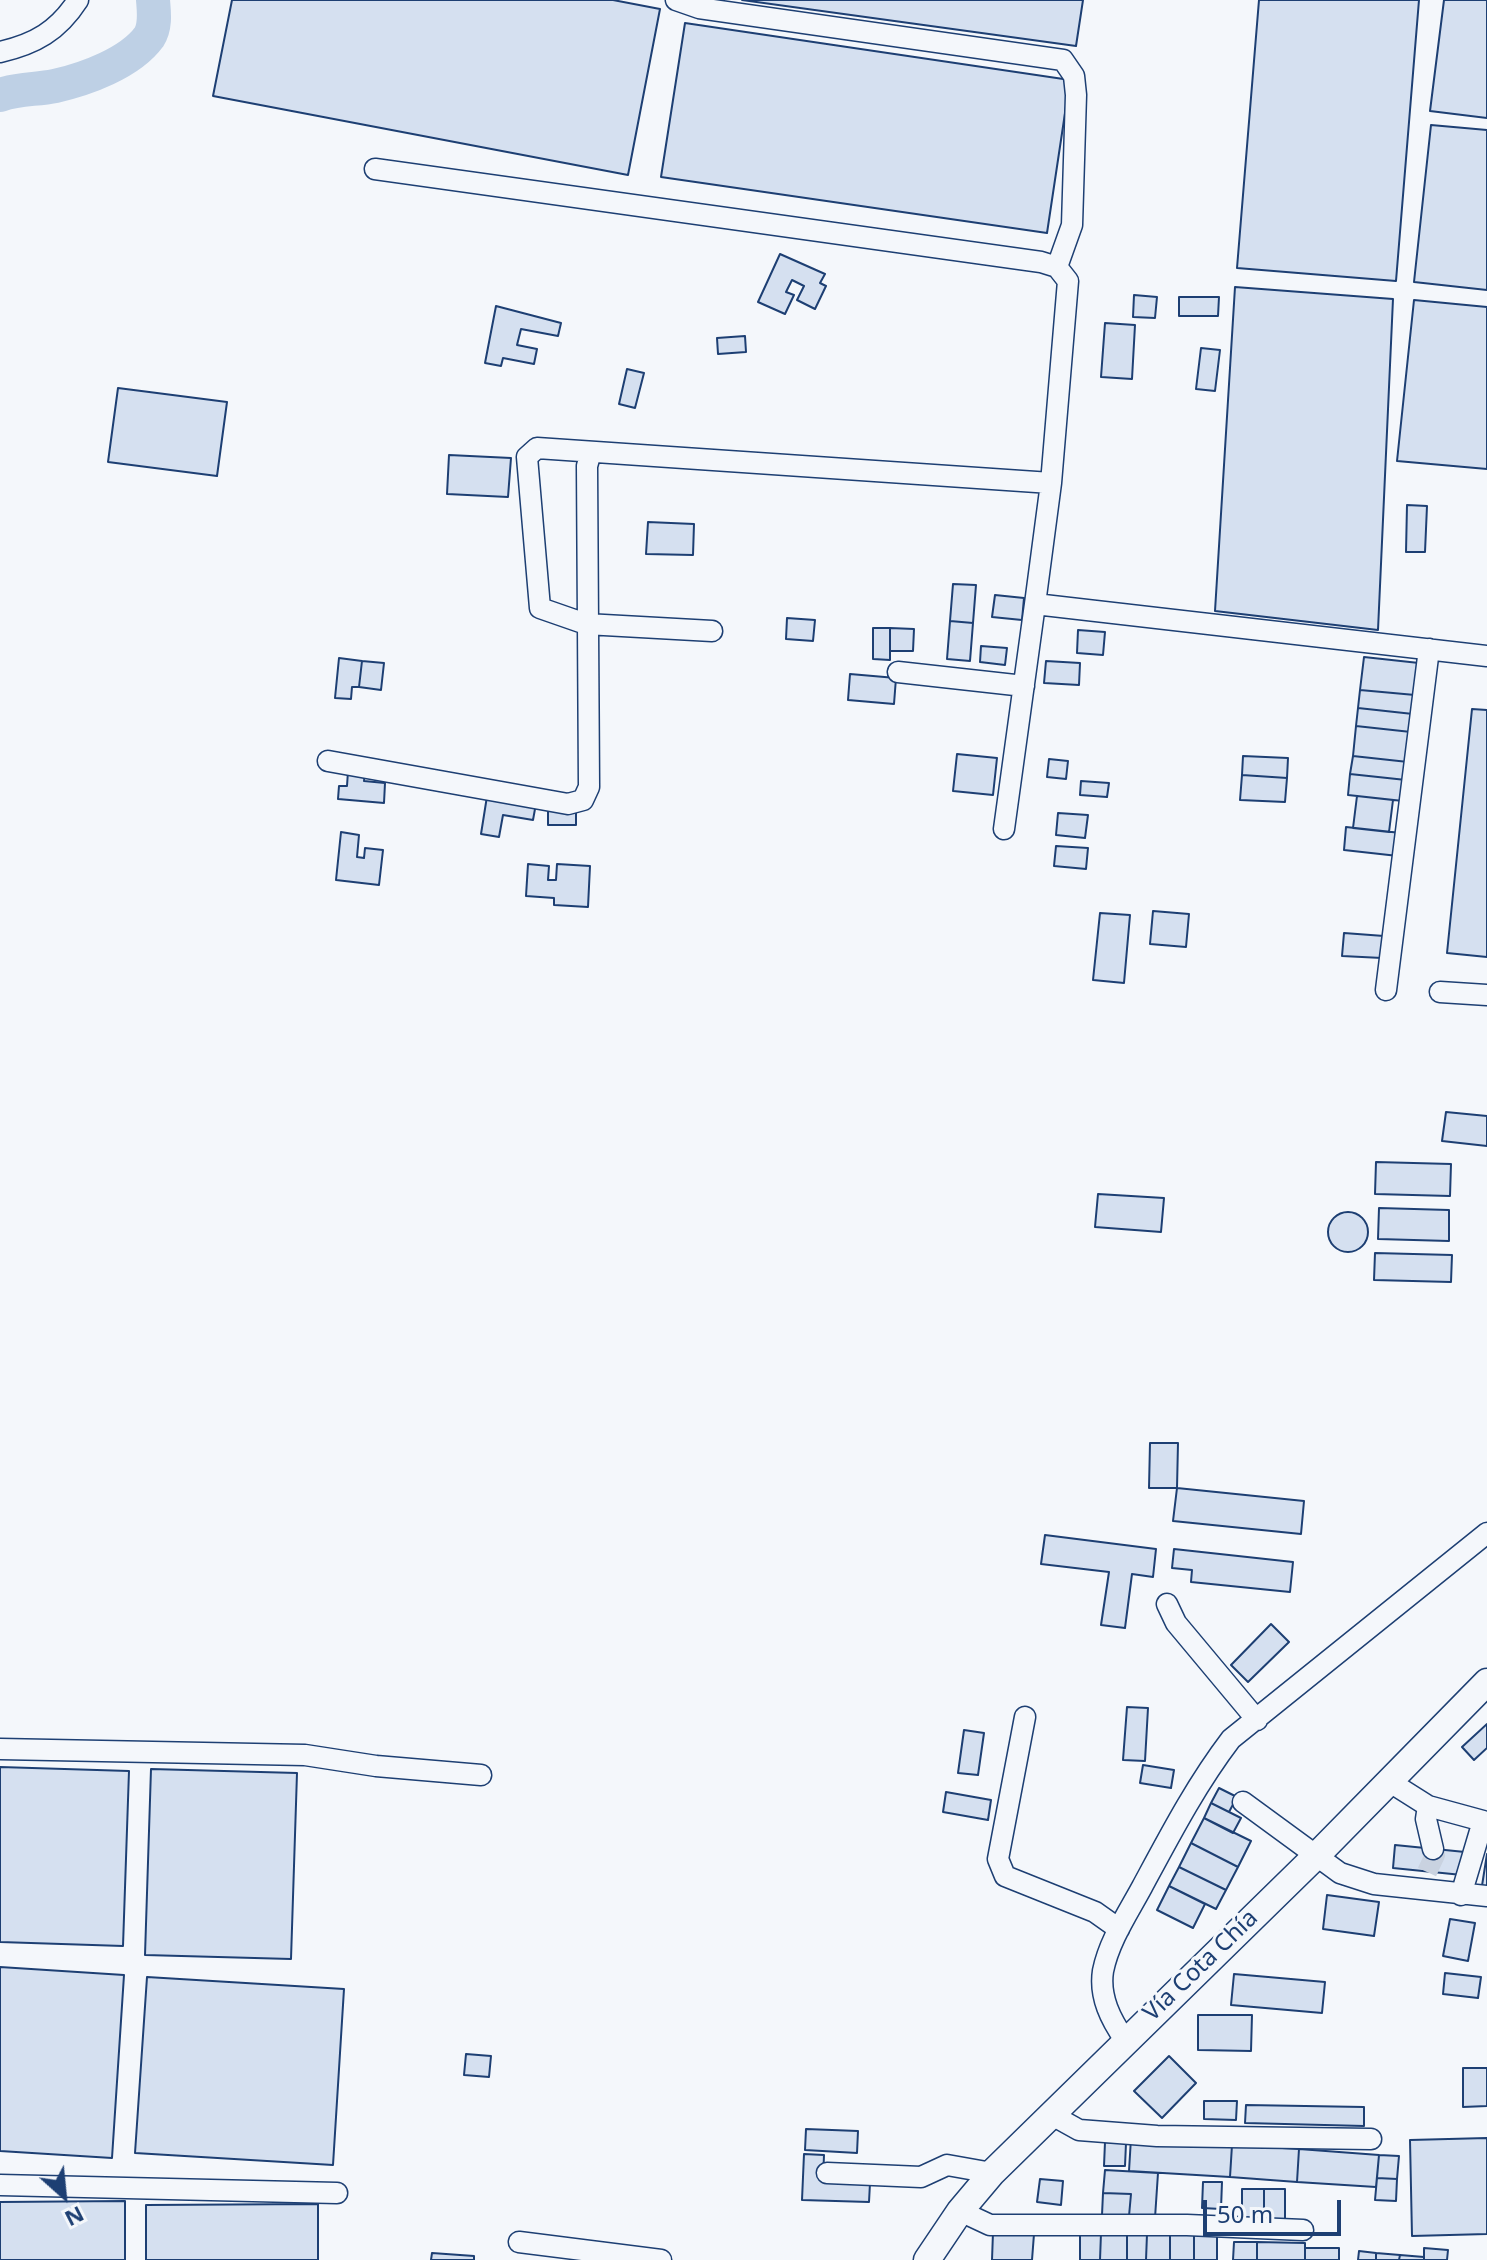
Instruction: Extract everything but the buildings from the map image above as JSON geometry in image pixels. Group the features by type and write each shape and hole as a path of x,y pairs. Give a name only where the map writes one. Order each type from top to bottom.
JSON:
{"main road":[{"name":"Vía Cota Chía","path":"927,2260 960,2211 992,2173 1318,1854 1487,1682"}],"street":[{"path":"0,52 30,45 44,37 78,0"},
{"path":"676,0 699,8 1063,60 1074,76 1076,109 1072,225 1057,267"},
{"path":"375,169 1041,262 1057,267 1068,281 1051,483 1004,829"},
{"path":"712,631 586,624 548,612 537,603 527,457 537,448 1051,483"},
{"path":"328,761 568,804 583,800 589,787 586,624 587,466 591,452"},
{"path":"1035,604 1487,656"},
{"path":"1386,990 1429,649"},
{"path":"898,672 1024,686"},
{"path":"1440,992 1487,995"},
{"path":"1125,2040 1111,2019 1104,1999 1103,1972 1119,1929 1200,1780 1231,1739 1487,1533"},
{"path":"1167,1604 1176,1623 1257,1720"},
{"path":"1025,1717 998,1859 1005,1876 1095,1912 1119,1929"},
{"path":"0,1749 305,1755 376,1766 481,1775"},
{"path":"1390,1782 1428,1806 1483,1821 1461,1895"},
{"path":"1243,1802 1340,1873 1374,1884 1487,1896"},
{"path":"1428,1806 1426,1819 1433,1849"},
{"path":"1374,1884 1407,1880 1427,1872"},
{"path":"1052,2115 1079,2130 1157,2136 1371,2139"},
{"path":"827,2173 921,2177 947,2165 992,2173"},
{"path":"0,2185 337,2193"},
{"path":"960,2211 990,2225 1187,2225 1303,2230"},
{"path":"519,2242 661,2260"}],"waterway":[{"path":"0,95 67,83 131,55 151,33 154,24 153,0"}],"tunnel":[{"path":"1427,1872 1435,1855 1433,1849"}]}
